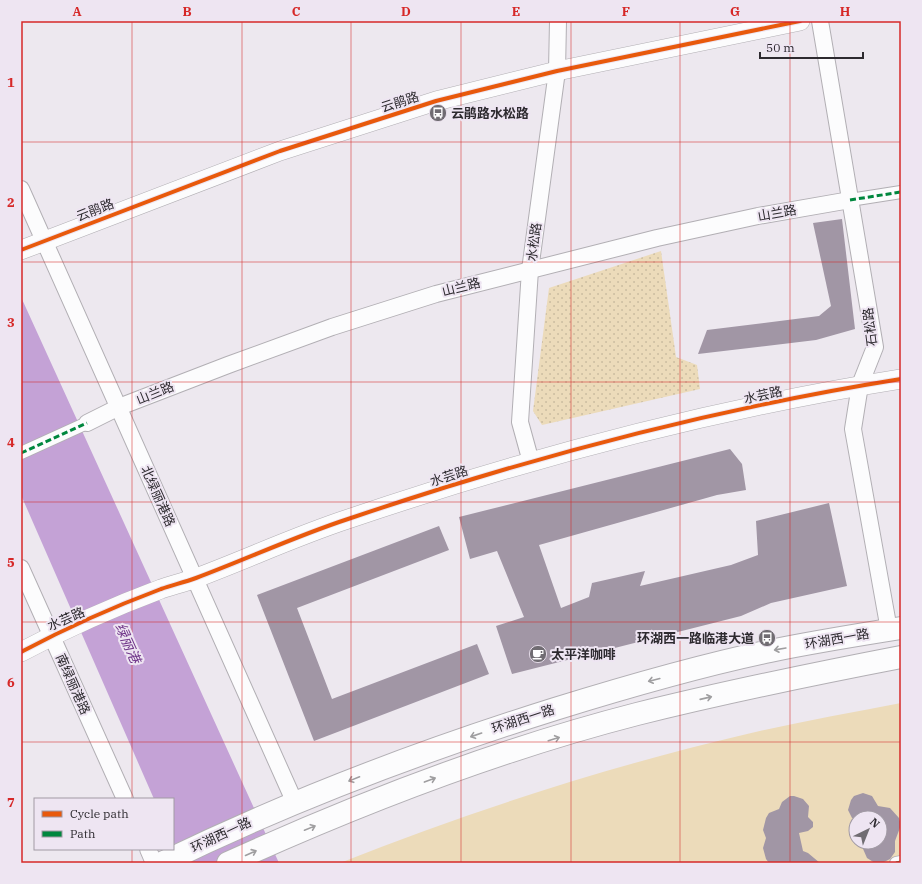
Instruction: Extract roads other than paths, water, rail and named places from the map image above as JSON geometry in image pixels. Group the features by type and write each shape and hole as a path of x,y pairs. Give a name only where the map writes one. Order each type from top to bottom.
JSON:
{"main road":[{"name":"环湖西一路","path":"169,860 262,816 414,755 627,687 770,651 895,629"},
{"name":"环湖西一路","path":"228,863 274,842 419,784 507,752 621,718 777,682 901,657"}],"street":[{"name":"水松路","path":"531,462 520,422 530,270 557,71 558,21"},
{"name":"云鹃路","path":"21,250 280,150 436,101 557,71 800,21"},
{"name":"石松路","path":"820,21 875,348 860,385 853,429 895,629"},
{"name":"北绿丽港路","path":"21,188 295,803"},
{"path":"850,200 901,192"},
{"name":"山兰路","path":"87,423 119,408 228,365 332,327 436,294 657,238 758,216 850,200"},
{"name":"水芸路","path":"21,652 51,635 161,589 195,578 346,519 531,462 684,422 860,385 901,379"},
{"path":"21,453 87,423"},
{"name":"南绿丽港路","path":"21,568 125,798"},
{"path":"148,850 154,863"},
{"path":"896,863 901,862"}],"water":[{"name":"绿丽港","path":"21,297 279,863 183,863 174,843 174,798 154,798 21,495"}],"place":[{"name":"云鹃路水松路","path":"438,113"},
{"name":"环湖西一路临港大道","path":"767,638"},
{"name":"太平洋咖啡","path":"538,654"}]}
